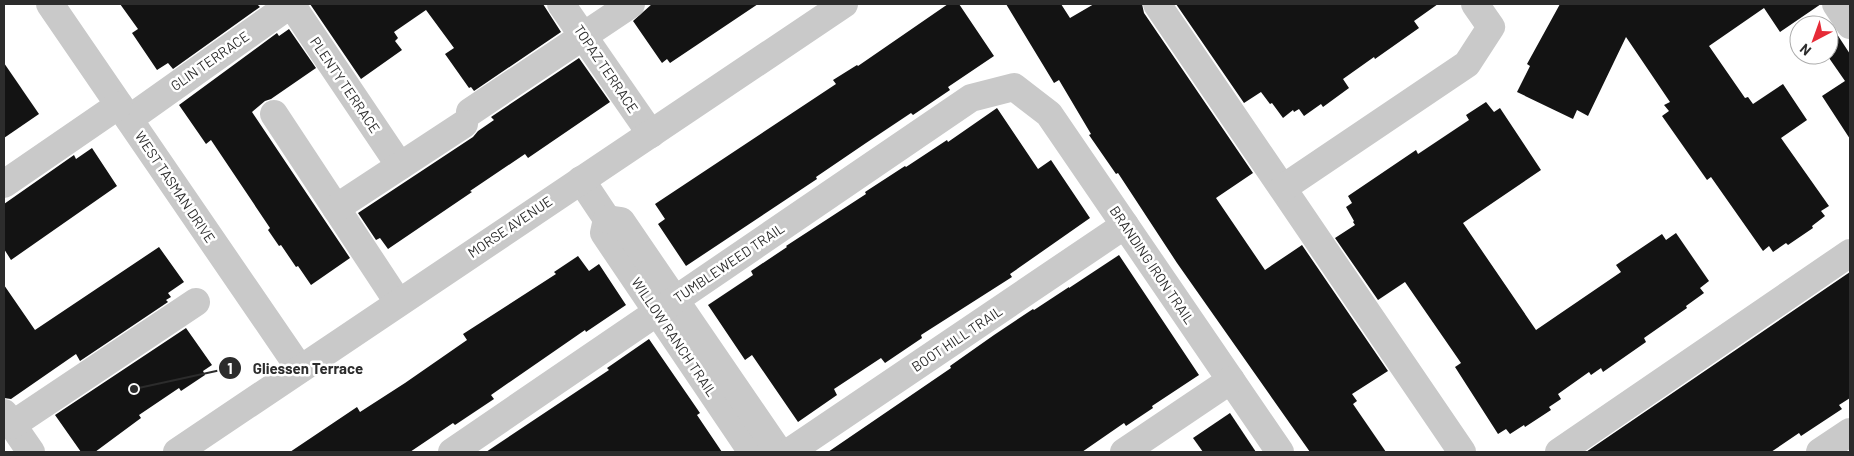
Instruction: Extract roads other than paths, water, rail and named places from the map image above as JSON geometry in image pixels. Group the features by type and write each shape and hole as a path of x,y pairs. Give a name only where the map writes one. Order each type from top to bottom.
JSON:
{"street":[{"name":"WEST TASMAN DRIVE","path":"50,4 300,369"},
{"name":"GLIN TERRACE","path":"4,184 124,112 291,4"},
{"name":"PLENTY TERRACE","path":"291,4 400,166"},
{"name":"TOPAZ TERRACE","path":"561,4 650,134"},
{"path":"336,208 400,166 631,4"},
{"name":"MORSE AVENUE","path":"178,452 398,302 844,4"},
{"path":"1157,4 1462,452"},
{"path":"1283,188 1467,64 1497,15 1475,4"},
{"path":"1836,4 1850,25"},
{"name":"BRANDING IRON TRAIL","path":"1014,87 1049,114 1280,452"},
{"name":"TUMBLEWEED TRAIL","path":"452,452 971,98 1014,87"},
{"path":"274,114 398,302"},
{"name":"WILLOW RANCH TRAIL","path":"582,180 607,219 621,221 666,306 752,452"},
{"name":"BOOT HILL TRAIL","path":"789,452 1125,225"},
{"path":"1559,452 1850,253"},
{"path":"31,452 8,419 196,302"},
{"name":"WILLOW RANCH TRAIL","path":"666,306 779,452"},
{"path":"1124,452 1231,380"},
{"path":"1820,452 1850,432"}],"place":[{"name":"Gliessen Terrace","path":"134,389"}]}
